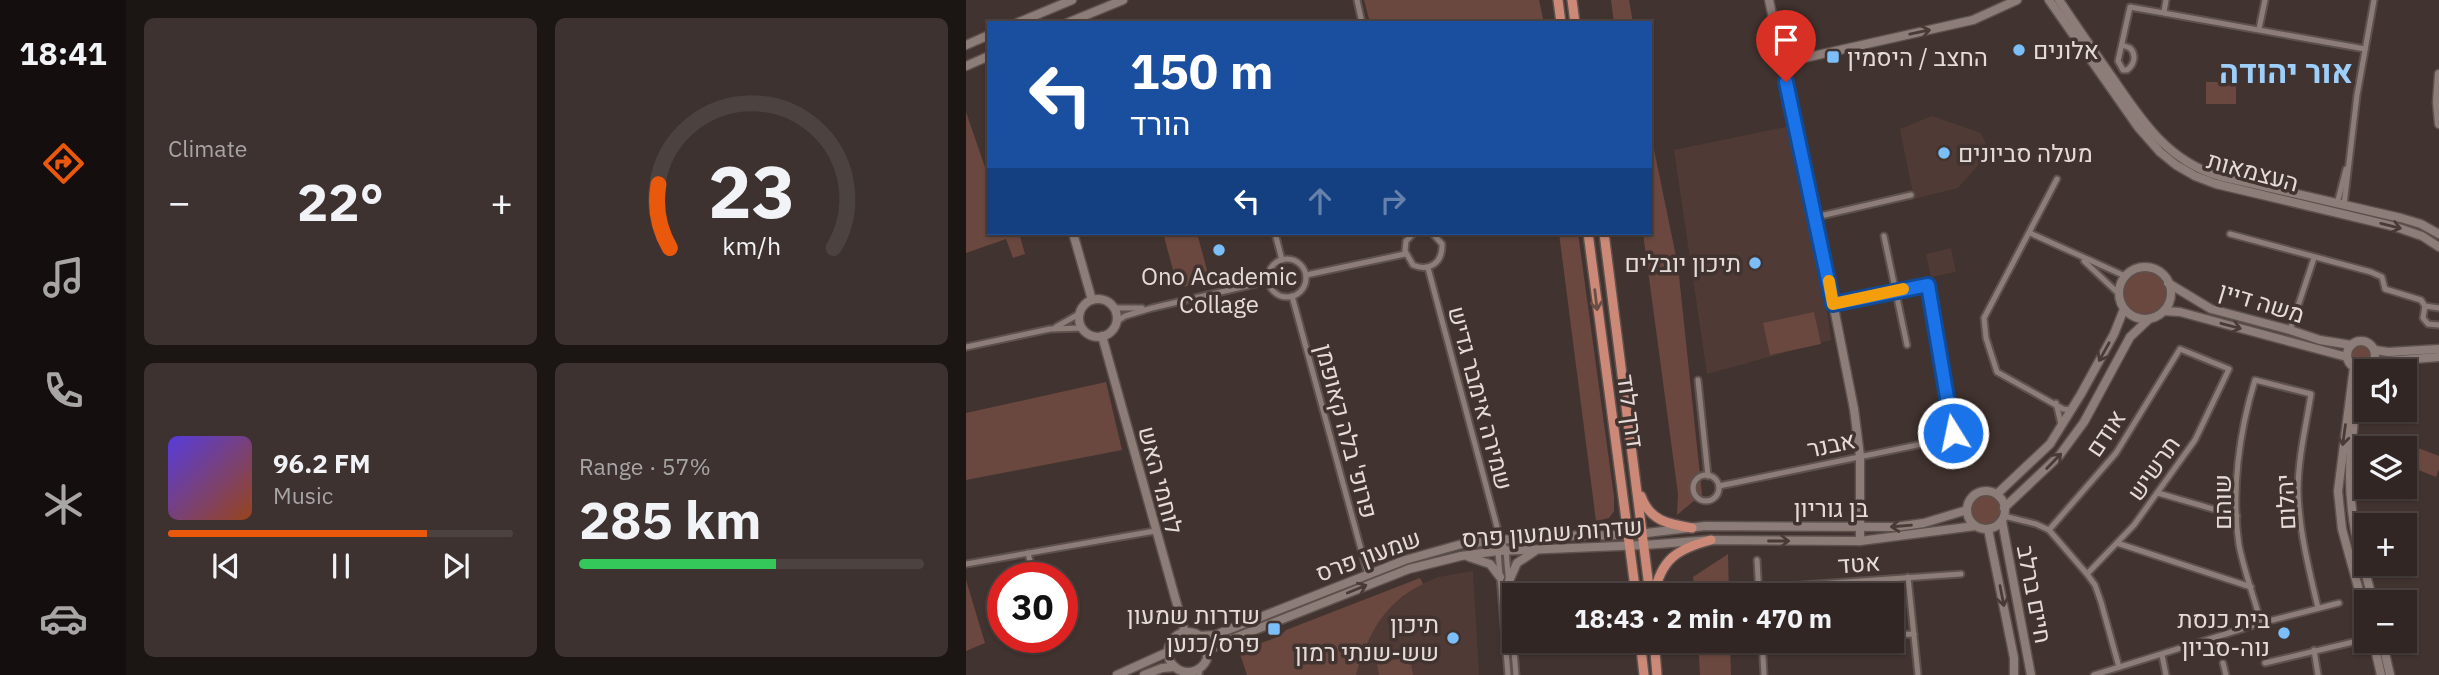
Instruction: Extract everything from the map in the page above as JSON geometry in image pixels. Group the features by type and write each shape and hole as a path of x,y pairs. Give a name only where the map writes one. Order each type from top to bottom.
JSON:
{"main road":[{"path":"1558,0 1561,21"},
{"path":"1572,0 1575,21"},
{"name":"דרך לוד","path":"1588,235 1635,583"},
{"name":"דרך לוד","path":"1604,235 1650,583"},
{"path":"1636,482 1643,501 1653,516 1671,525 1692,528"},
{"path":"1657,583 1670,558 1685,548 1711,540"},
{"path":"1641,653 1644,675"},
{"path":"1655,653 1657,675"}],"street":[{"path":"1022,21 1072,0"},
{"path":"1072,21 1123,0"},
{"path":"1357,0 1362,21"},
{"path":"1769,0 1854,409 1860,456 1860,541"},
{"path":"1782,63 1973,20 2017,0"},
{"name":"העצמאות","path":"2049,0 2133,121 2172,162 2186,172 2216,184 2406,230 2439,247"},
{"name":"העצמאות","path":"2059,0 2145,125 2179,157 2209,173 2402,218 2439,234"},
{"path":"2164,12 2166,0"},
{"path":"2259,29 2265,0"},
{"path":"2339,214 2374,0"},
{"path":"2122,45 2130,7 2365,49"},
{"path":"966,45 987,36"},
{"path":"966,66 987,57"},
{"path":"2439,74 2439,124"},
{"path":"2057,179 1984,318 1986,338 1997,372 2063,408 2072,410"},
{"path":"1816,217 1911,195"},
{"path":"2030,233 2125,276"},
{"path":"2230,234 2371,272 2382,277 2385,289 2421,300 2425,306 2423,318 2428,324 2439,325"},
{"path":"1074,235 1092,300"},
{"path":"1276,235 1282,260"},
{"path":"1412,235 1406,241 1405,254 1413,265 1428,268 1438,261 1442,250 1439,239 1434,235"},
{"path":"1884,236 1906,345"},
{"path":"1306,275 1405,254"},
{"path":"2079,256 2119,294"},
{"path":"2290,330 2314,258"},
{"path":"1268,281 1273,265 1282,260 1297,262 1306,275"},
{"name":"שמירה אימבר גדיש","path":"1428,268 1500,538"},
{"path":"1997,494 1983,492 1975,495 1969,503 1967,510 1975,526 1988,529 2059,456 2084,422 2130,337 2149,319 2164,311 2171,295 2168,283 2160,272 2152,268 2136,269 2125,276 2119,287 2119,294 2124,309 2132,316 2149,319"},
{"path":"1268,281 1277,294 1292,296 1301,291 1306,275"},
{"path":"1079,314 1082,328 1088,334 1102,336 1110,332 1116,322 1125,316 1268,281"},
{"name":"משה דיין","path":"2168,283 2211,309 2320,340 2351,345"},
{"name":"אבנר","path":"1718,486 1951,438 1953,433 1928,285 1896,291"},
{"path":"1833,304 1896,291"},
{"name":"פרופ' בלה קאופמן","path":"1292,296 1368,575"},
{"path":"1050,329 1079,314 1084,305 1092,300 1102,300 1113,308 1152,308"},
{"path":"2425,306 2439,308"},
{"path":"1113,308 1116,322"},
{"path":"1997,494 2050,444 2114,334 2124,309"},
{"name":"משה דיין","path":"2164,311 2180,312 2347,357"},
{"path":"966,347 1050,329 1082,328"},
{"name":"לוחמי האש","path":"1102,336 1185,633"},
{"path":"2359,590 2342,529 2338,491 2354,367 2347,357 2351,345 2365,340 2375,350 2388,352 2439,349"},
{"name":"אודם","path":"2049,530 2116,453 2179,349 2229,369"},
{"path":"2374,359 2375,350"},
{"path":"2413,359 2439,357"},
{"name":"תרשיש","path":"2087,574 2134,525 2195,440 2229,369"},
{"path":"1698,380 1708,476"},
{"name":"שוהם","path":"2261,623 2239,546 2239,457 2244,422 2255,380 2311,394"},
{"name":"יהלום","path":"2311,394 2298,490 2302,527 2318,608"},
{"path":"2056,403 2062,426"},
{"path":"2355,422 2350,464 2353,519 2370,590"},
{"path":"1708,476 1715,479 1718,486 1717,495 1711,500 1703,501 1696,497 1693,490 1695,482 1708,476"},
{"path":"2158,493 2238,516"},
{"path":"1997,494 2003,515"},
{"name":"בן גוריון","path":"1692,528 1895,527 1924,523 1967,510"},
{"path":"2003,515 2049,530 2087,574 2095,585 2101,602 2119,667"},
{"name":"חיים ברלב","path":"2003,515 2031,675"},
{"name":"שדרות שמעון פרס","path":"1207,656 1211,649 1222,643 1378,581 1426,564 1463,556 1542,548 1631,546 1711,540 1860,541 1975,526"},
{"name":"שדרות שמעון פרס","path":"1600,537 1692,528"},
{"name":"חיים ברלב","path":"1988,529 2014,658 2014,675"},
{"path":"966,564 1155,531"},
{"name":"שמעון פרס","path":"1199,636 1222,633 1423,554 1462,544 1500,538 1600,537"},
{"path":"1500,538 1508,675"},
{"path":"2117,543 2251,587"},
{"path":"1504,579 1517,562 1542,548"},
{"path":"1028,553 1030,562"},
{"path":"1463,556 1484,560 1504,579 1516,675"},
{"path":"1757,560 1758,583"},
{"name":"אטד","path":"1848,583 1961,574"},
{"path":"1908,577 1918,675"},
{"path":"2094,675 2261,623 2339,603"},
{"path":"1117,675 1168,652 1175,638 1185,633 1199,636 1205,643 1207,656 1200,671 1186,673 1175,667 1168,652"},
{"path":"1904,634 1914,634"},
{"path":"2265,663 2354,642"},
{"path":"2314,650 2318,675"},
{"path":"1763,653 1764,675"},
{"path":"2376,653 2381,675"},
{"path":"2385,653 2390,675"},
{"path":"2162,655 2166,675"},
{"path":"2224,663 2226,675"},
{"path":"1144,675 1162,668 1175,667"}],"shaded area":[{"path":"1364,0 1539,0 1544,21 1369,21"},
{"path":"1611,0 1629,0 1633,21 1614,21"},
{"path":"2206,82 2236,82 2236,104 2206,104"},
{"path":"966,112 987,173 987,235 1020,235 1025,254 1013,258 1006,239 966,253"},
{"name":"מעלה סביונים","path":"1932,116 1981,133 1986,144 1981,162 1958,188 1914,199 1900,129"},
{"name":"תיכון יובלים","path":"1790,126 1814,221 1831,340 1707,374 1674,150"},
{"path":"1652,140 1678,266 1702,494 1677,515 1678,494 1643,235 1652,235"},
{"path":"1164,235 1198,235 1210,281 1178,288"},
{"path":"1559,235 1578,235 1614,497 1614,511 1609,518 1596,521"},
{"path":"1951,248 1956,272 1931,277 1926,254"},
{"path":"2145,268 2163,275 2170,293 2163,311 2145,318 2127,311 2120,293 2127,275"},
{"path":"1814,312 1821,344 1770,355 1763,323"},
{"path":"2356,343 2366,343 2373,350 2373,359 2354,359 2354,366 2349,360 2349,350"},
{"path":"1106,382 1122,450 966,480 966,413"},
{"path":"2417,448 2439,456 2436,477 2417,469"},
{"path":"1986,492 1999,497 2004,510 1999,523 1986,528 1973,523 1968,510 1973,497"},
{"path":"1728,554 1729,583 1694,583 1693,577"},
{"path":"1473,571 1479,675 1356,675 1369,636 1382,615 1397,601 1420,585 1438,577"},
{"path":"1420,578 1423,584 1397,601 1379,622 1366,646 1356,675 1247,675 1239,651"},
{"path":"966,580 985,643 966,651"},
{"path":"1699,653 1730,653 1731,675 1700,675"},
{"path":"1410,657 1413,675 1379,675 1377,663"}],"slow traffic":[{"path":"1829,281 1833,304 1903,289"}],"place":[{"name":"אלונים","path":"2019,50"},
{"name":"החצב / היסמין","path":"1833,57"},
{"name":"מעלה סביונים","path":"1944,153"},
{"name":"Ono Academic Collage","path":"1219,250"},
{"name":"תיכון יובלים","path":"1755,263"},
{"name":"שדרות שמעון פרס/כנען","path":"1274,629"},
{"name":"בית כנסת נוה-סביון","path":"2284,633"},
{"name":"תיכון שש-שנתי רמון","path":"1453,638"}],"district":[{"name":"אור יהודה","path":"2286,71"}],"route":[{"path":"1786,82 1833,304 1928,285 1953,433"}]}
